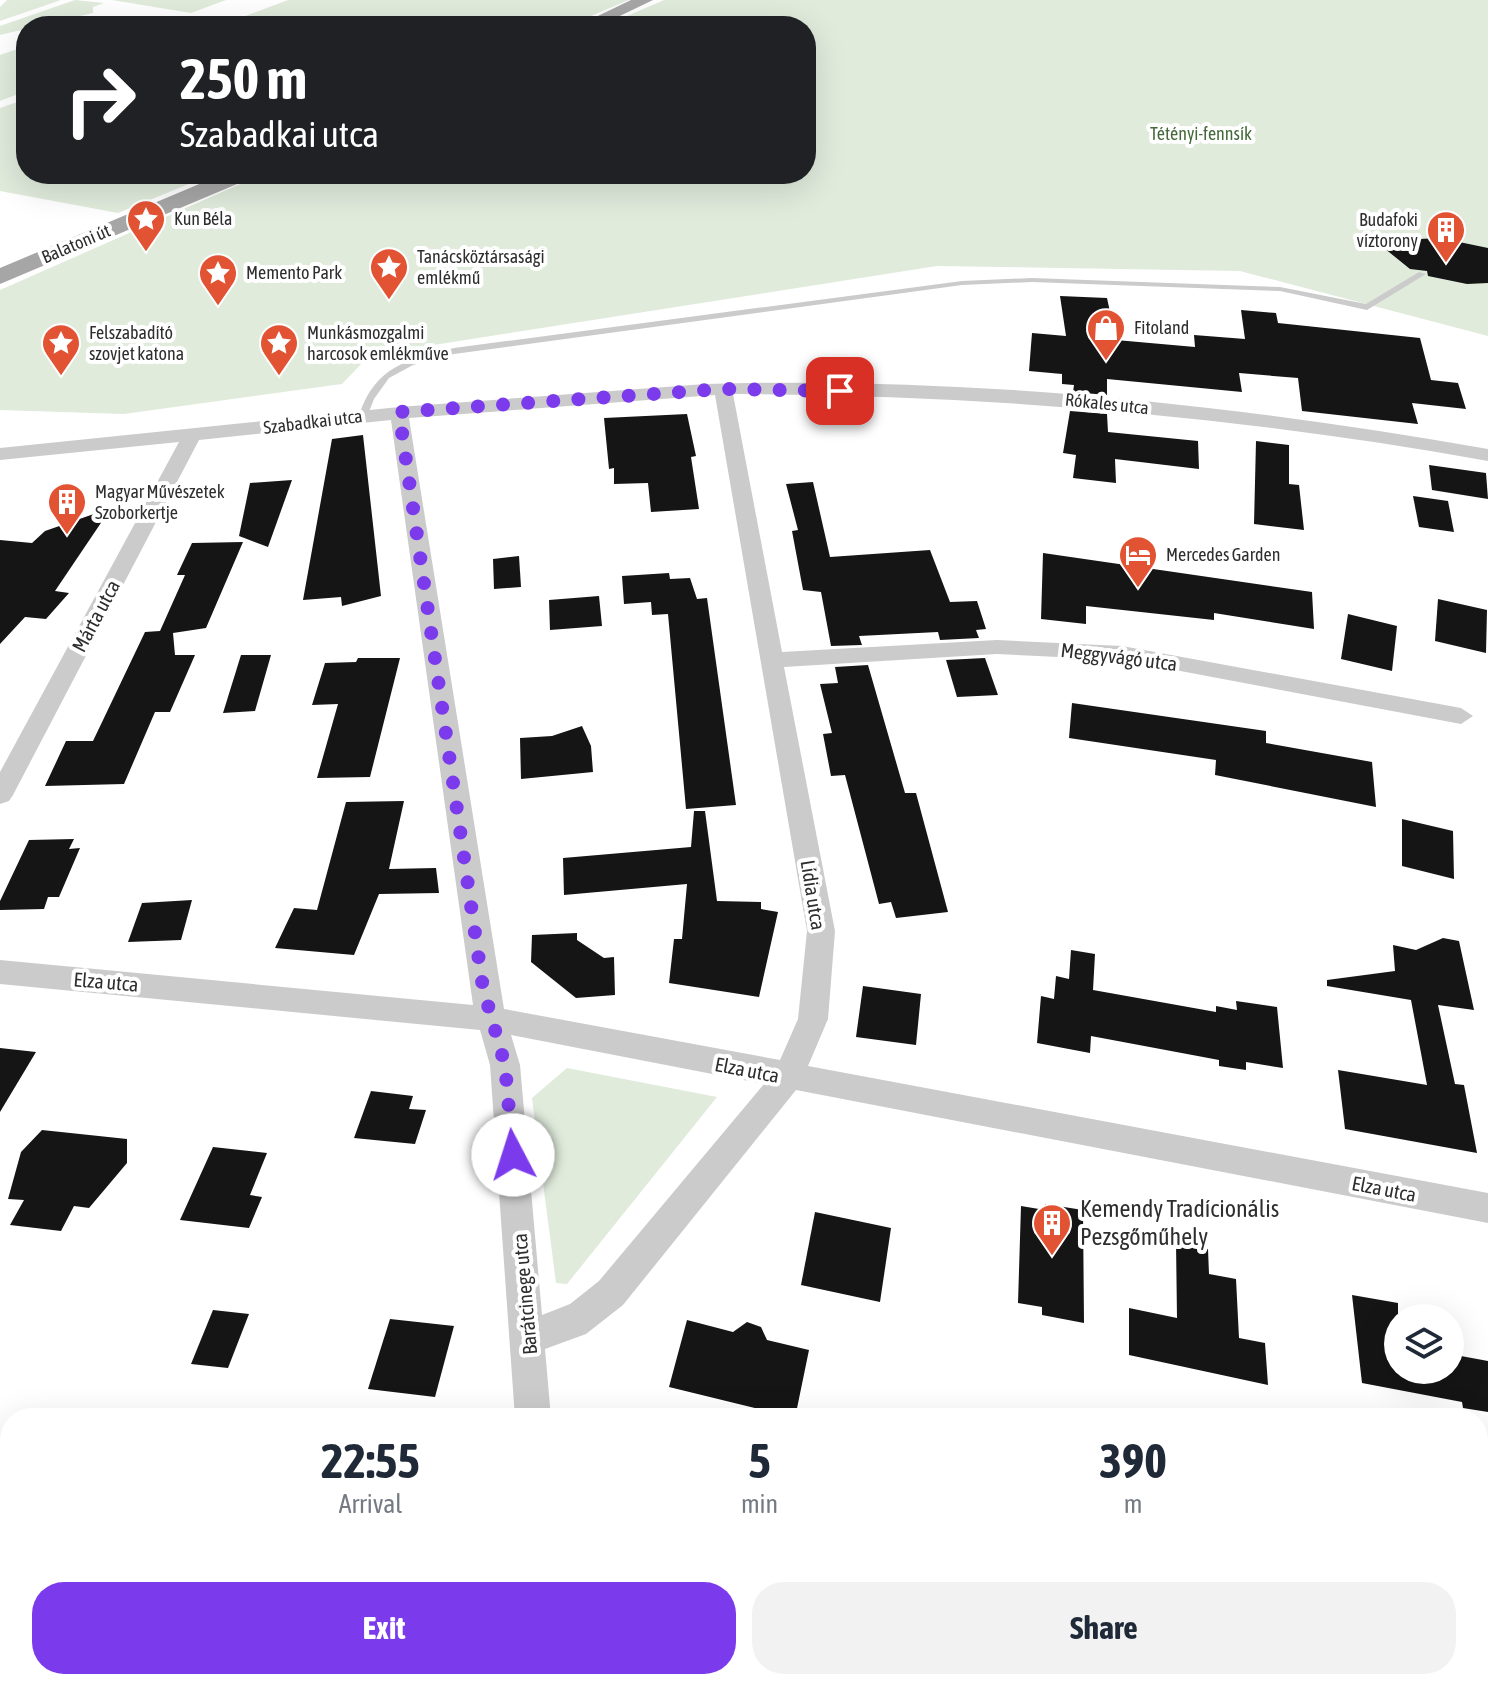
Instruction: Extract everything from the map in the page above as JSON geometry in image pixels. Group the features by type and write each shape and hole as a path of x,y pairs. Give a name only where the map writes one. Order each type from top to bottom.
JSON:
{"main road":[{"path":"608,16 645,0"},
{"name":"Balatoni út","path":"0,277 218,184"}],"street":[{"name":"Szabadkai utca","path":"0,454 191,437 364,415 723,389"},
{"name":"Rókales utca","path":"723,389 1030,396 1256,420 1488,455"},
{"name":"Lídia utca","path":"529,1335 561,1329 586,1317 611,1293 787,1078 813,1019 821,931 723,389"},
{"name":"Barátcinege utca","path":"399,412 481,973 505,1065 533,1408"},
{"name":"Márta utca","path":"0,795 191,437"},
{"name":"Meggyvágó utca","path":"772,660 997,647 1122,653 1461,716"},
{"name":"Elza utca","path":"0,972 492,1019 787,1078 1488,1208"}],"lane":[{"path":"364,415 373,388 386,375 404,365 454,351 962,283 1032,280 1280,289 1367,307 1422,274"}],"green space":[{"path":"7,0 61,0 0,21 0,7"},
{"path":"75,0 104,3 93,7 93,13 80,16 29,16"},
{"path":"112,0 226,0 191,13"},
{"path":"288,0 629,0 591,16 246,16"},
{"name":"Tétényi-fennsík","path":"664,0 1488,0 1488,336 1240,271 937,266 370,355 342,384 124,414 0,410 0,290 240,184 816,184 816,16 627,16"},
{"path":"16,20 16,31 0,35 0,26"},
{"path":"16,49 16,95 0,101 0,55"},
{"path":"16,102 16,184 189,184 118,213 0,191 0,108"},
{"path":"567,1068 717,1097 567,1284 556,1283 532,1098"}],"building":[{"name":"Budafoki víztorony","path":"1440,238 1488,248 1488,283 1467,284 1428,276 1427,271 1410,269 1384,248 1419,239"},
{"path":"1060,296 1107,298 1116,340 1195,347 1194,335 1245,339 1241,310 1276,313 1278,323 1420,338 1431,380 1458,383 1466,409 1412,403 1418,424 1302,411 1298,378 1239,373 1242,392 1107,379 1107,395 1073,392 1074,385 1062,384 1062,374 1029,371 1032,333 1066,336"},
{"path":"1070,411 1107,414 1108,432 1198,441 1199,469 1115,459 1116,483 1073,478 1076,455 1063,453"},
{"path":"687,414 696,456 691,457 699,509 651,512 648,483 614,484 614,468 609,469 604,418"},
{"path":"363,435 381,596 342,606 341,597 303,600 332,439"},
{"path":"1256,441 1289,445 1289,484 1299,485 1304,530 1254,524"},
{"path":"1429,465 1486,473 1488,499 1432,490"},
{"path":"292,480 268,547 239,536 250,483"},
{"path":"813,482 830,557 930,550 950,602 977,601 986,629 976,630 979,638 940,640 938,632 859,636 862,645 831,646 821,592 803,590 792,531 798,530 786,484"},
{"path":"1413,496 1448,501 1454,532 1419,527"},
{"path":"111,508 55,591 69,593 46,619 25,617 0,644 0,540 32,543 45,531"},
{"path":"243,542 206,628 173,633 175,655 195,655 170,712 155,712 124,784 45,786 66,741 93,741 145,632 160,631 185,575 177,575 192,543"},
{"path":"1043,553 1312,592 1314,629 1214,613 1214,620 1086,606 1086,624 1041,619"},
{"path":"519,556 521,587 494,589 493,559"},
{"path":"669,573 670,579 690,578 697,599 707,598 736,805 686,809 668,614 652,615 651,602 624,604 622,576"},
{"path":"599,596 602,626 550,630 549,600"},
{"path":"1438,599 1487,610 1486,653 1435,641"},
{"path":"1348,614 1397,626 1392,671 1341,659"},
{"path":"241,655 271,655 255,711 223,713"},
{"path":"358,658 400,658 370,777 317,778 338,704 312,705 325,663 356,662"},
{"path":"985,658 998,695 957,697 946,660"},
{"path":"868,665 905,793 916,793 948,912 896,918 891,902 879,904 845,775 831,776 823,734 832,733 820,684 838,683 835,667"},
{"path":"1072,703 1266,731 1266,743 1372,762 1376,807 1215,775 1216,760 1069,738"},
{"path":"582,726 591,746 593,772 521,779 520,738 552,736"},
{"path":"404,801 389,869 436,868 439,893 379,894 354,955 275,948 294,908 317,910 346,802"},
{"path":"694,811 705,811 717,901 761,902 761,909 778,912 759,997 669,983 674,939 682,939 687,884 564,895 563,858 691,847"},
{"path":"1402,819 1453,831 1454,879 1402,866"},
{"path":"74,839 69,849 80,848 59,897 48,897 44,909 0,910 0,901 29,840"},
{"path":"192,900 181,940 128,942 142,903"},
{"path":"577,933 577,940 604,958 614,957 615,995 576,998 531,962 532,935"},
{"path":"1443,938 1459,941 1474,1010 1438,1005 1455,1084 1464,1085 1477,1153 1345,1129 1338,1070 1427,1085 1411,1000 1327,986 1327,980 1395,971 1393,945 1416,950"},
{"path":"1071,950 1095,954 1093,990 1216,1012 1216,1006 1237,1010 1236,1001 1277,1007 1283,1068 1246,1062 1246,1070 1219,1066 1219,1060 1091,1036 1090,1053 1037,1043 1041,996 1054,999 1056,976 1069,979"},
{"path":"863,986 921,994 916,1045 856,1037"},
{"path":"0,1048 36,1052 0,1112"},
{"path":"371,1091 413,1096 409,1109 426,1110 415,1144 354,1138"},
{"path":"42,1130 127,1139 127,1163 89,1208 74,1206 61,1231 10,1225 24,1200 8,1199 21,1152"},
{"path":"213,1147 267,1153 250,1195 262,1197 249,1228 180,1220"},
{"name":"Kemendy Tradícionális Pezsgőműhely","path":"1045,1204 1083,1210 1084,1323 1042,1315 1042,1307 1018,1303 1021,1206 1045,1210"},
{"path":"815,1212 891,1228 880,1302 801,1285"},
{"path":"1176,1242 1208,1249 1209,1274 1236,1279 1239,1338 1265,1343 1268,1385 1129,1355 1129,1308 1177,1318"},
{"path":"1352,1295 1398,1303 1384,1304 1384,1384 1464,1384 1464,1357 1488,1361 1488,1408 1463,1408 1462,1402 1362,1383"},
{"path":"213,1310 249,1314 228,1368 191,1364"},
{"path":"390,1319 454,1326 435,1397 368,1389"},
{"path":"687,1320 733,1332 747,1322 761,1327 767,1340 809,1350 797,1408 754,1408 669,1387"}],"place":[{"name":"Kun Béla","path":"146,253"},
{"name":"Budafoki víztorony","path":"1446,264"},
{"name":"Tanácsköztársasági emlékmű","path":"389,301"},
{"name":"Memento Park","path":"218,307"},
{"name":"Fitoland","path":"1106,362"},
{"name":"Felszabadító szovjet katona","path":"61,377"},
{"name":"Munkásmozgalmi harcosok emlékműve","path":"279,377"},
{"name":"Magyar Művészetek Szoborkertje","path":"67,536"},
{"name":"Mercedes Garden","path":"1138,589"},
{"name":"Kemendy Tradícionális Pezsgőműhely","path":"1052,1257"}],"route":[{"path":"513,1155 505,1065 483,988 399,412 723,389 840,391"}]}
